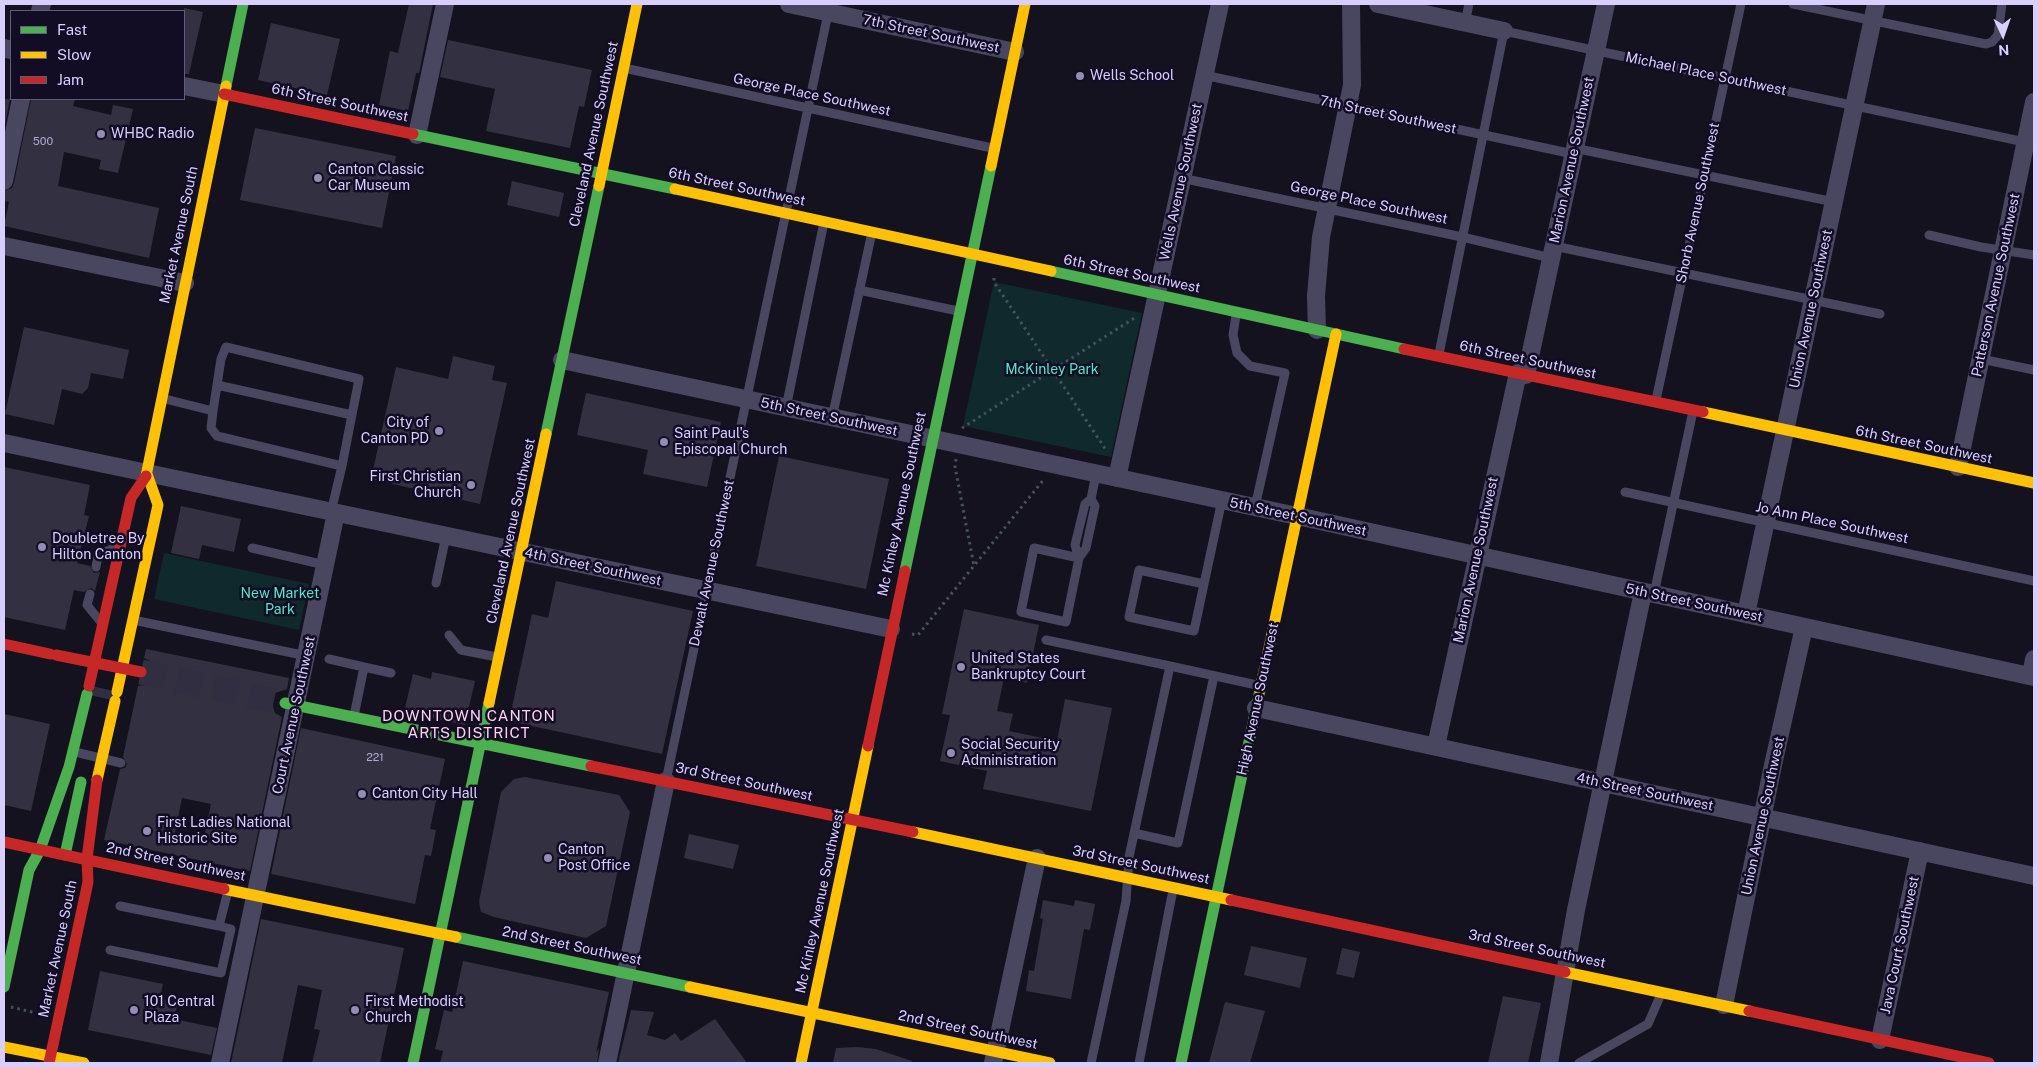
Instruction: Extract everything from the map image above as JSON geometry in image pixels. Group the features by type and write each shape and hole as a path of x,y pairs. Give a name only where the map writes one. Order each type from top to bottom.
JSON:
{"street":[{"name":"Market Avenue South","path":"50,1060 88,882 87,859 94,795 133,620 135,548 132,498 147,474 244,4"},
{"path":"417,135 445,4"},
{"name":"Cleveland Avenue Southwest","path":"413,1063 637,4"},
{"name":"7th Street Southwest","path":"789,4 829,8 1015,52"},
{"name":"Mc Kinley Avenue Southwest","path":"801,1063 958,311 1025,4"},
{"name":"Wells Avenue Southwest","path":"1119,471 1153,294 1220,4"},
{"path":"1317,330 1318,258 1326,209 1352,85 1351,4"},
{"name":"Michael Place Southwest","path":"1378,4 1504,31"},
{"name":"Marion Avenue Southwest","path":"1436,746 1477,556 1552,252 1606,4"},
{"name":"Union Avenue Southwest","path":"1746,614 1875,12"},
{"path":"185,86 224,94"},
{"name":"6th Street Southwest","path":"224,94 824,221 1317,330 2034,483"},
{"path":"4,181 21,100"},
{"name":"Patterson Avenue Southwest","path":"1958,467 2003,250 2030,143 2034,102"},
{"path":"4,246 185,283"},
{"name":"High Avenue Southwest","path":"1181,1063 1336,334"},
{"name":"5th Street Southwest","path":"562,360 1055,466 1096,474 1119,471 1222,500 1477,556 1804,627 2033,671"},
{"name":"4th Street Southwest","path":"4,443 892,629"},
{"name":"Market Avenue South","path":"4,987 29,870 40,850 69,767 103,625 135,548 158,505 147,474"},
{"name":"Court Avenue Southwest","path":"220,1063 255,894 291,704 306,656 334,512"},
{"path":"1549,1063 1603,782 1649,593"},
{"name":"Union Avenue Southwest","path":"1724,1006 1773,766 1804,627"},
{"path":"4,644 141,672"},
{"path":"107,679 110,666"},
{"name":"3rd Street Southwest","path":"291,704 1128,877 1989,1063"},
{"name":"4th Street Southwest","path":"1256,708 2034,876"},
{"path":"98,722 106,739"},
{"path":"65,855 82,781 69,767"},
{"name":"Dewalt Avenue Southwest","path":"607,1063 666,781"},
{"name":"2nd Street Southwest","path":"4,842 812,1012 994,1057 1050,1063"},
{"name":"Java Court Southwest","path":"1880,1040 1920,851"},
{"path":"994,1057 1037,858"},
{"path":"4,1047 50,1060 84,1063"}],"lane":[{"path":"1465,22 1469,4"},
{"name":"Shorb Avenue Southwest","path":"1656,403 1741,4"},
{"path":"1793,4 1875,12 1986,44 1992,42 1998,35 2002,4"},
{"name":"Dewalt Avenue Southwest","path":"666,781 829,8"},
{"path":"1438,356 1504,31"},
{"name":"Michael Place Southwest","path":"1504,31 2030,143"},
{"name":"George Place Southwest","path":"624,68 994,149"},
{"name":"7th Street Southwest","path":"1204,75 1484,136 1704,175 1834,202"},
{"name":"George Place Southwest","path":"1181,178 1462,236 1684,272 1880,314"},
{"path":"786,408 824,221"},
{"path":"832,418 872,232"},
{"path":"1929,235 1981,247 2034,255"},
{"path":"859,290 958,311"},
{"path":"1237,312 1233,335 1237,353 1250,366 1284,373 1255,507"},
{"path":"334,512 359,379 226,347 221,359 211,428 217,436 342,466"},
{"path":"1981,359 2034,370"},
{"path":"217,385 352,415"},
{"path":"162,399 213,411"},
{"path":"1649,593 1674,503 1693,411"},
{"path":"1079,558 1034,548 1020,612 1066,622 1079,558 1086,548 1095,506 1091,499 1096,474"},
{"name":"Jo Ann Place Southwest","path":"1625,492 2034,581"},
{"path":"1204,584 1139,570 1129,617 1194,631 1222,500"},
{"path":"436,583 446,536"},
{"path":"96,567 98,555 135,548"},
{"path":"252,548 325,565"},
{"path":"90,594 87,605 103,625"},
{"path":"133,620 306,656"},
{"path":"449,634 461,650 500,658"},
{"path":"1046,640 1261,686"},
{"path":"329,659 391,673"},
{"path":"1091,1063 1126,901 1134,832 1170,666"},
{"path":"354,717 364,667"},
{"path":"1134,832 1178,843 1214,676"},
{"path":"73,752 121,763"},
{"path":"1139,1063 1174,888"},
{"path":"219,926 229,889"},
{"path":"110,950 221,973 231,929 120,906"},
{"path":"1579,1063 1648,1024 1662,992"}],"path":[{"path":"997,259 994,282 1119,471"},
{"path":"974,566 955,467 963,426 1145,312 1153,294"},
{"path":"892,629 918,636 1055,466"},
{"path":"11,1007 46,1015"}],"green space":[{"name":"McKinley Park","path":"994,282 1142,313 1111,457 963,426"},
{"name":"New Market Park","path":"164,553 309,584 299,630 154,599"}],"building":[{"path":"409,4 433,4 419,73 416,73 408,111 379,105 390,51 398,53"},
{"path":"184,8 203,12 189,74 185,74"},
{"path":"271,23 340,39 327,95 258,80"},
{"path":"448,40 592,70 584,107 579,106 570,148 486,131 495,89 440,77"},
{"path":"4,99 10,99 4,130"},
{"path":"31,100 75,100 73,106 111,115 113,105 133,109 118,173 99,169 101,160 64,152 58,186 159,208 149,258 4,226 9,202 4,201 4,191 12,188"},
{"name":"Canton Classic Car Museum","path":"255,128 396,156 382,228 240,200"},
{"path":"512,181 564,193 559,217 507,205"},
{"path":"24,327 129,350 123,379 91,373 88,388 82,394 62,389 54,425 5,414"},
{"name":"City of Canton PD","path":"453,356 495,366 492,380 507,383 480,504 371,479 396,367 448,379"},
{"name":"Saint Paul's Episcopal Church","path":"586,393 721,422 707,487 643,474 648,450 577,435"},
{"path":"779,456 889,479 866,589 756,566"},
{"name":"Doubletree By Hilton Canton","path":"4,467 90,485 84,515 89,516 77,563 90,566 94,573 100,572 95,591 91,588 84,592 74,590 65,630 4,617"},
{"path":"181,506 241,519 234,552 202,545 199,559 171,553"},
{"path":"556,581 693,611 662,754 509,721 532,614 548,618"},
{"path":"964,609 1039,625 1027,683 1004,678 997,711 1013,714 1009,731 1057,741 1065,699 1112,708 1091,811 983,789 987,771 940,761 950,715 942,714"},
{"path":"146,649 289,678 287,689 275,693 271,701 275,713 282,717 250,871 104,840 120,769 125,768 127,764 123,757 138,686 146,685 155,675 154,667 150,661 144,658","holes":["182,798 211,804 204,836 175,833"]},
{"path":"432,672 475,681 465,725 404,712 413,674 431,679"},
{"path":"4,714 50,724 31,811 4,805"},
{"name":"Canton City Hall","path":"301,728 445,759 430,829 436,830 431,856 425,855 415,904 271,874"},
{"path":"525,777 619,795 630,812 606,926 586,938 494,917 481,912 479,902 501,792 514,779"},
{"path":"689,834 739,845 733,869 684,858"},
{"path":"1043,900 1074,906 1075,900 1095,904 1090,930 1084,929 1071,999 1026,991 1029,970 1034,971 1043,919 1040,918"},
{"path":"261,919 404,948 380,1063 312,1063 320,1030 314,1029 322,990 298,985 282,1063 231,1063"},
{"path":"1251,946 1307,958 1300,988 1244,975"},
{"path":"1342,948 1360,952 1354,978 1336,974"},
{"path":"463,961 609,992 596,1053 599,1048 597,1063 440,1063 443,1051 435,1049 444,1010 452,1012"},
{"name":"101 Central Plaza","path":"100,971 163,984 160,998 178,1002 174,1019 217,1028 211,1055 88,1030"},
{"path":"1503,996 1541,1003 1528,1063 1488,1063"},
{"path":"1225,1002 1265,1011 1250,1063 1209,1063"},
{"path":"631,1010 654,1012 647,1035 665,1040 675,1033 681,1041 715,1019 747,1063 618,1063"},
{"path":"857,1047 876,1049 912,1061 912,1063 833,1063 836,1048"}],"tunnel":[{"path":"141,672 285,703"},
{"path":"103,698 105,689"}],"traffic: fast":[{"path":"226,86 243,4"},
{"path":"413,134 675,189"},
{"path":"905,571 991,166"},
{"path":"546,434 599,186"},
{"path":"1051,271 1404,349"},
{"path":"1181,1063 1260,690"},
{"path":"4,987 29,870 40,850 69,767 87,694"},
{"path":"285,703 591,766"},
{"path":"413,1063 489,703"},
{"path":"65,855 81,782"},
{"path":"456,937 690,987"}],"traffic: slow":[{"path":"599,186 637,4"},
{"path":"991,166 1025,4"},
{"path":"146,476 226,86"},
{"path":"675,189 1051,271"},
{"path":"1260,690 1336,334"},
{"path":"1703,412 2034,483"},
{"path":"489,703 546,434"},
{"path":"117,692 158,505 147,474"},
{"path":"97,780 115,701"},
{"path":"801,1063 868,746"},
{"path":"913,832 1231,900"},
{"path":"224,889 456,937"},
{"path":"1565,972 1749,1011"},
{"path":"690,987 1050,1063"},
{"path":"4,1047 84,1063"}],"traffic: jam":[{"path":"224,94 413,134"},
{"path":"1404,349 1703,412"},
{"path":"89,686 131,498 146,476"},
{"path":"868,746 905,571"},
{"path":"4,644 50,654"},
{"path":"56,655 141,672"},
{"path":"591,766 913,832"},
{"path":"49,1063 88,882 87,859 97,780"},
{"path":"4,842 224,889"},
{"path":"1231,900 1565,972"},
{"path":"1749,1011 1989,1063"}],"place":[{"name":"Wells School","path":"1080,76"},
{"name":"WHBC Radio","path":"101,134"},
{"name":"Canton Classic Car Museum","path":"318,178"},
{"name":"City of Canton PD","path":"439,431"},
{"name":"Saint Paul's Episcopal Church","path":"664,442"},
{"name":"First Christian Church","path":"471,485"},
{"name":"Doubletree By Hilton Canton","path":"42,547"},
{"name":"United States Bankruptcy Court","path":"961,667"},
{"name":"Social Security Administration","path":"951,753"},
{"name":"Canton City Hall","path":"362,794"},
{"name":"First Ladies National Historic Site","path":"147,831"},
{"name":"Canton Post Office","path":"548,858"},
{"name":"101 Central Plaza","path":"134,1010"},
{"name":"First Methodist Church","path":"355,1010"}],"district":[{"name":"DOWNTOWN CANTON ARTS DISTRICT","path":"469,724"}]}
